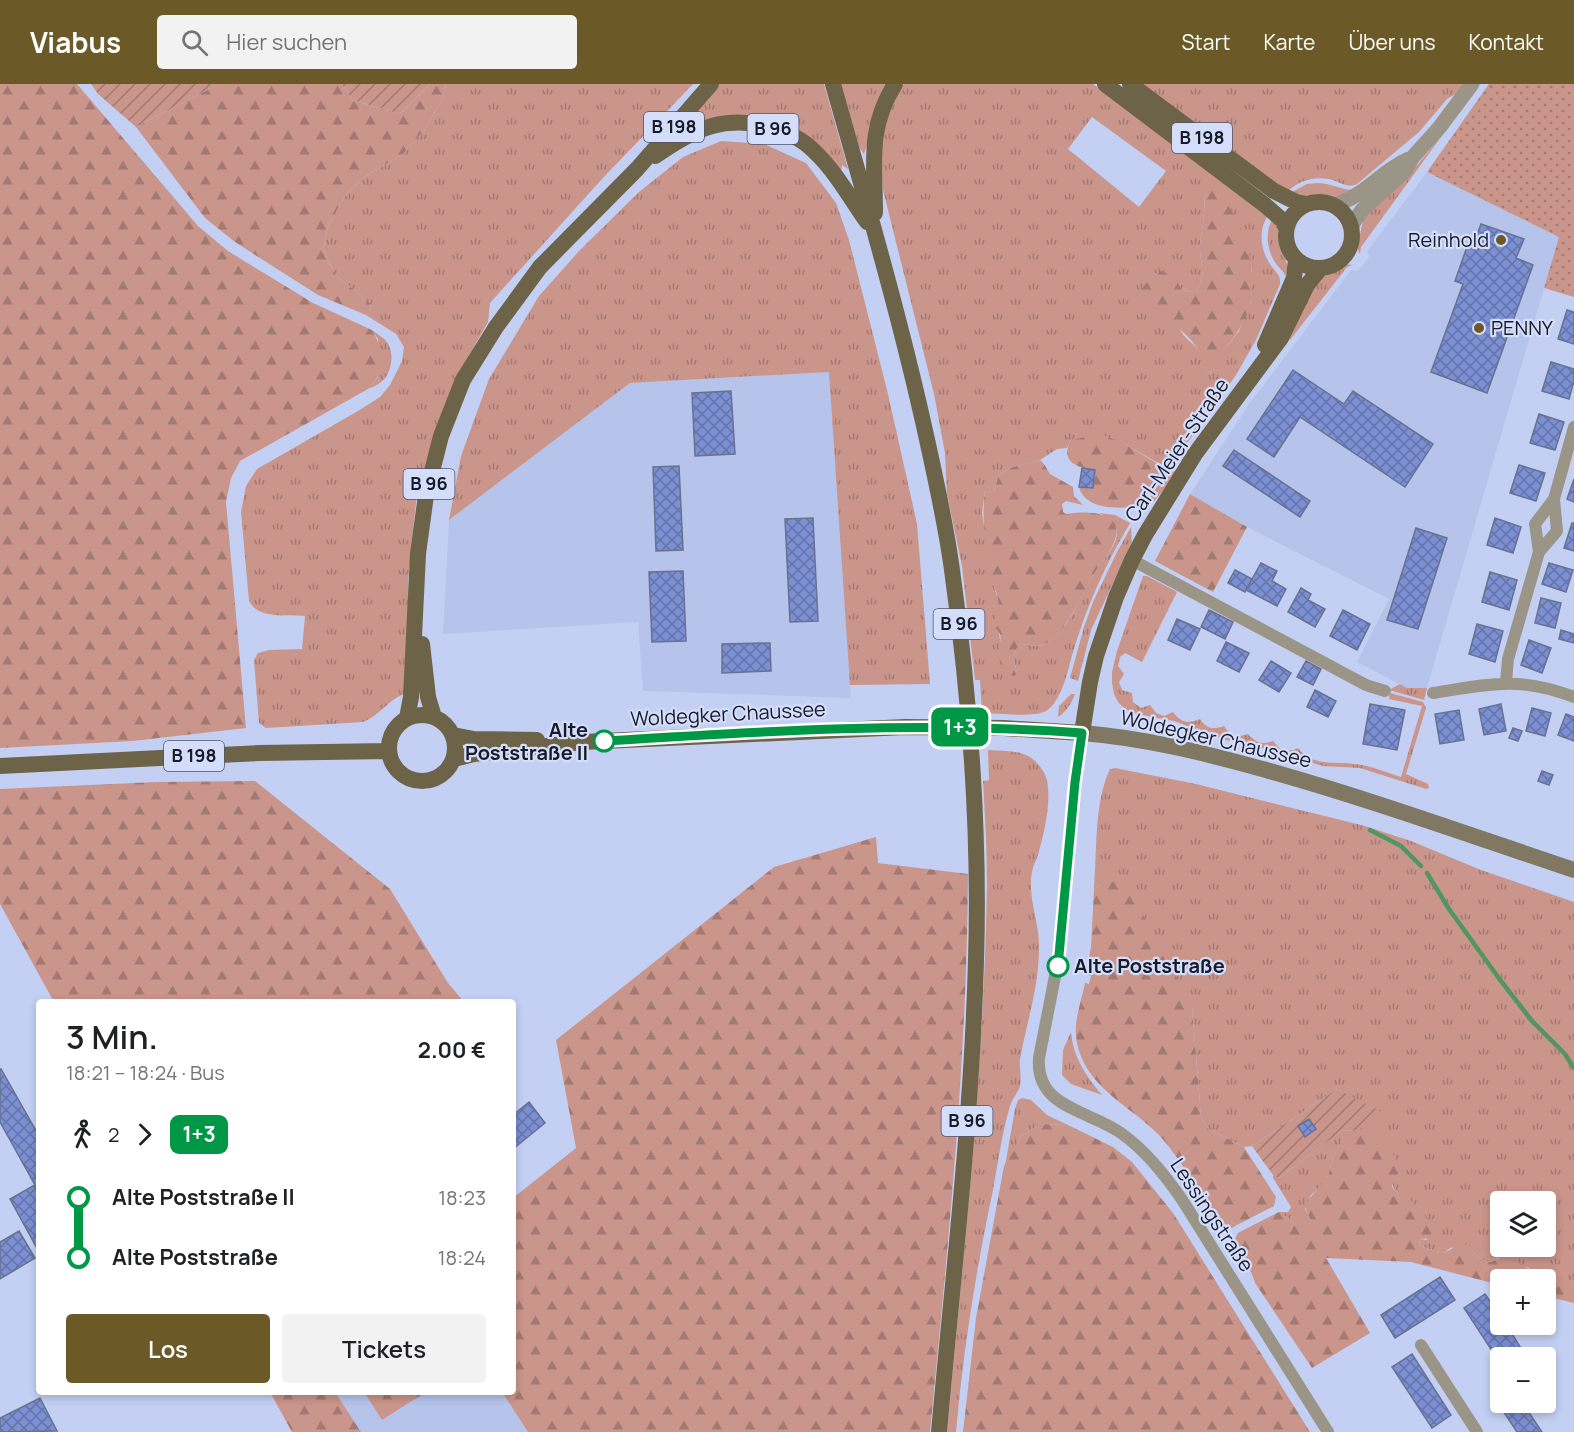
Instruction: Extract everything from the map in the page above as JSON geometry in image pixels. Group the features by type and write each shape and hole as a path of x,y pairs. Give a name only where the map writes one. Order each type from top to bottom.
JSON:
{"main road":[{"name":"B 198","path":"638,169 711,84"},
{"name":"B 96","path":"832,84 910,363 952,567 966,680 977,880 976,963 965,1149 939,1432"},
{"name":"B 96","path":"875,232 874,138 883,105 895,84"},
{"path":"1105,84 1282,220 1286,228 1286,242 1296,259 1307,266 1320,268 1335,264 1346,254 1352,240 1351,226 1345,214 1334,205"},
{"name":"B 198","path":"1130,84 1274,191 1296,202 1307,204 1321,202 1334,205"},
{"name":"B 96","path":"434,717 428,697 417,594 418,554 426,495 441,436 463,380 496,327 540,267 638,169 690,134 713,126 736,123 759,125 778,130 813,149 830,167 875,232"},
{"path":"1286,228 1293,214 1307,204"},
{"name":"Carl-Meier-Straße","path":"1260,364 1265,346 1294,278 1296,259"},
{"name":"Carl-Meier-Straße","path":"1082,733 1089,682 1096,656 1116,597 1132,560 1177,482 1260,364 1281,338 1307,285 1320,268"},
{"path":"407,718 411,698 417,594"},
{"path":"416,715 434,717 448,727 453,735 456,750 454,759 444,774 435,779 423,782 403,776 396,769 389,751 390,739 395,729 407,718 416,715"},
{"name":"Woldegker Chaussee","path":"454,759 474,754 583,742 905,727 1004,728 1082,733 1150,742 1220,757 1359,797 1574,870"},
{"name":"Woldegker Chaussee","path":"453,735 474,739 583,742"},
{"name":"B 198","path":"0,766 259,753 389,751"}],"street":[{"path":"1351,226 1362,210 1405,171 1412,158 1439,128 1472,84"},
{"path":"1334,205 1354,198 1399,163 1412,158"},
{"path":"1539,552 1557,531 1554,499 1574,427"},
{"path":"1506,682 1508,659 1539,552 1535,524 1554,499"},
{"path":"1132,560 1366,685 1385,691"},
{"path":"1433,693 1506,682 1540,686 1574,697"},
{"name":"Lessingstraße","path":"1082,733 1075,782 1058,966 1039,1058 1038,1072 1041,1083 1057,1100 1119,1131 1139,1147 1158,1167 1181,1197 1328,1432"},
{"path":"1421,1345 1477,1432"}],"shaded area":[{"path":"1427,172 1559,237 1427,688 1407,688 1357,662 1389,599 1247,527 1190,494 1249,404 1351,270 1358,271 1369,257 1367,251"},
{"path":"830,372 851,698 643,691 638,622 443,634 449,520 630,383"},
{"path":"337,1395 366,1395 382,1420 421,1395 504,1395 528,1432 361,1432"}],"green space":[{"path":"0,84 77,84 198,226 228,251 313,303 372,330 376,338 381,368 378,377 368,389 240,461 231,478 226,502 246,728 133,741 0,748"},
{"path":"91,84 219,84 136,127 98,94"},
{"path":"219,84 342,84 352,100 400,114 430,84 446,84 443,98 425,129 402,155 367,175 346,194 328,226 323,250 336,275 370,303 371,309 366,315 318,295 235,242 205,218 136,127"},
{"path":"342,84 430,84 400,114 352,100"},
{"path":"446,84 693,84 602,179 490,303 488,322 458,375 424,470 416,502 408,582 408,693 396,698 363,722 266,728 259,723 254,660 258,653 269,650 302,649 305,616 266,614 259,611 249,601 241,512 246,486 257,469 380,397 390,385 402,361 404,347 396,334 366,315 371,309 370,303 336,275 323,250 328,226 346,194 367,175 402,155 425,129 443,98"},
{"path":"718,84 824,84 848,169 842,165 841,172 778,123 671,138"},
{"path":"841,84 888,84 864,154 859,147"},
{"path":"904,84 1093,84 1269,214 1263,226 1262,246 1272,267 1279,275 1280,284 1256,340 1236,375 1216,403 1208,402 1200,413 1201,423 1171,466 1156,479 1158,463 1123,443 1071,440 1067,448 1057,449 1040,460 1013,467 999,474 994,491 990,493 985,490 982,513 992,580 998,600 998,613 994,623 1017,673 1014,658 1015,651 1020,644 1041,646 1055,637 1069,620 1094,573 1114,544 1117,533 1115,526 1099,513 1115,515 1130,523 1094,593 1061,691 1055,703 1040,713 1024,715 982,713 980,680 975,680 962,566 947,494 945,453 934,394 883,190 879,151 882,129","holes":["1092,117 1166,171 1139,207 1068,149","1204,193 1252,268 1251,302 1239,331 1218,358 1211,372 1207,374 1204,357 1179,327 1171,276 1184,290 1196,291 1200,286"]},
{"path":"1140,84 1464,84 1457,93 1447,99 1419,132 1357,184 1346,185 1329,179 1317,178 1301,182 1287,192"},
{"path":"1489,84 1574,84 1574,297 1544,288 1559,237 1427,172"},
{"path":"1444,133 1361,247 1360,254 1357,248 1364,217 1418,164"},
{"path":"721,141 764,144 806,163 836,203 849,240 888,394 917,524 930,684 850,685 829,372 630,383 449,520 461,456 489,379 539,296 580,250 639,192 683,157"},
{"path":"1317,183 1354,190 1339,198 1305,197 1290,193 1307,184"},
{"path":"1207,187 1213,187 1232,211 1239,225 1249,254 1252,285 1251,300 1244,321 1207,375 1205,364 1193,342 1142,299 1139,293 1153,274 1162,271 1170,275 1186,291 1196,291 1200,286 1202,275 1200,245 1204,193"},
{"path":"1273,218 1286,260 1286,277 1269,248 1268,229"},
{"path":"1345,264 1353,265 1347,267 1290,340 1288,336 1303,302 1317,280"},
{"path":"372,330 387,342 392,357 390,369 385,378 368,389 378,377 378,339"},
{"path":"1101,434 1123,443 1158,464 1156,479 1140,507 1104,506 1096,504 1083,495 1079,487 1093,488 1095,470 1072,462 1067,453 1068,447 1071,440"},
{"path":"1040,460 1050,474 1073,487 1074,496 1083,505 1066,501 1062,504 1063,512 1066,514 1099,514 1107,517 1116,527 1116,536 1109,552 1061,630 1044,645 1020,644 1017,648 1014,658 1017,673 1013,676 1005,672 999,658 1000,634 994,624 998,600 991,578 986,545 985,490 990,493 994,491 999,474 1013,467"},
{"path":"1177,469 1159,496 1144,507 1160,482"},
{"path":"1190,494 1247,527 1213,592 1155,561"},
{"path":"1131,527 1132,543 1091,630 1078,681 1070,678 1084,627 1093,602"},
{"path":"1143,576 1177,592 1142,662 1125,653 1120,657 1118,666 1124,674 1119,682 1122,690 1132,693 1133,702 1141,708 1150,705 1156,713 1164,716 1173,712 1185,722 1200,719 1210,728 1224,726 1234,735 1248,734 1262,743 1273,741 1284,750 1298,748 1317,761 1372,767 1401,777 1422,706 1389,699 1390,693 1423,702 1426,708 1406,774 1428,784 1429,788 1360,768 1323,766 1222,739 1174,721 1137,714 1125,709 1114,694 1112,672"},
{"path":"1400,684 1407,688 1427,688 1424,700 1389,690"},
{"path":"1071,694 1075,694 1070,704 1058,717 1059,706"},
{"path":"988,750 1012,751 1032,758 1043,771 1048,789 1048,800 1043,836 1032,870 1031,891 1039,939 1038,962 1035,990 1020,1059 1021,1083 1011,1103 1005,1127 981,1250 966,1341 956,1432 947,1432 982,1022 987,885 983,781 989,780"},
{"path":"1115,768 1196,784 1365,826 1574,902 1574,1286 1556,1283 1556,1269 1530,1269 1498,1258 1491,1262 1478,1257 1470,1246 1450,1248 1444,1253 1419,1245 1420,1239 1427,1240 1409,1200 1396,1192 1366,1129 1346,1138 1338,1147 1328,1176 1311,1195 1305,1209 1311,1222 1307,1226 1295,1224 1279,1212 1288,1212 1291,1207 1273,1175 1279,1178 1343,1130 1357,1131 1337,1089 1252,1146 1244,1147 1208,1129 1201,1117 1192,1006 1101,884 1094,889 1097,828 1105,782 1110,769"},
{"path":"255,781 390,889 448,983 461,999 52,999 0,904 0,789 157,782"},
{"path":"876,837 878,863 968,874 960,1083 950,1223 930,1432 528,1432 504,1395 516,1395 516,1196 576,1148 556,1040 774,867"},
{"path":"1117,881 1132,895 1192,1006 1201,1117 1208,1129 1244,1147 1276,1197 1274,1206 1237,1225 1215,1210 1160,1136 1114,1098 1093,1077 1079,1051 1076,1025 1085,983 1089,984 1091,976 1086,975 1091,947 1094,889 1101,884"},
{"path":"1071,1032 1074,1050 1081,1066 1102,1095 1071,1084 1062,1075 1063,1050"},
{"path":"1337,1089 1384,1113 1357,1131 1343,1130 1279,1178 1273,1175 1252,1146"},
{"path":"1022,1098 1031,1100 1047,1115 1068,1125 1041,1124 1021,1136 1005,1166 1015,1109 1018,1100"},
{"path":"1041,1124 1068,1125 1113,1147 1132,1162 1173,1213 1310,1432 963,1432 976,1318 1004,1166 1021,1136"},
{"path":"1366,1129 1375,1130 1383,1136 1395,1158 1398,1169 1392,1187 1418,1207 1429,1224 1431,1238 1420,1239 1419,1245 1444,1253 1462,1243 1470,1246 1478,1257 1484,1260 1491,1262 1506,1258 1528,1269 1490,1269 1490,1282 1411,1262 1326,1258 1370,1333 1312,1368 1255,1283 1235,1239 1238,1233 1279,1212 1295,1224 1303,1226 1311,1222 1305,1204 1328,1176 1333,1157 1346,1137"},
{"path":"1188,1176 1220,1215 1237,1225 1223,1231"},
{"path":"1556,1282 1574,1286 1574,1303 1556,1299"},
{"path":"272,1395 337,1395 361,1432 292,1432"},
{"path":"366,1395 421,1395 382,1420"}],"building":[{"name":"PENNY","path":"1481,224 1524,239 1516,258 1533,265 1487,393 1431,372 1463,284 1455,281 1469,241 1474,243"},
{"path":"1567,310 1574,312 1574,344 1558,339"},
{"path":"1551,362 1574,369 1574,381 1569,399 1542,391"},
{"path":"1293,370 1344,404 1353,391 1433,444 1405,487 1300,417 1274,457 1247,439"},
{"path":"731,391 735,454 695,456 692,393"},
{"path":"1539,414 1564,422 1555,450 1530,443"},
{"path":"1234,450 1310,501 1300,517 1223,466"},
{"path":"1519,465 1545,473 1536,501 1510,493"},
{"path":"679,466 683,550 656,551 653,467"},
{"path":"1082,468 1095,470 1093,488 1079,487"},
{"path":"1574,479 1574,502 1567,499"},
{"path":"813,518 818,621 790,622 785,519"},
{"path":"1495,518 1521,527 1513,553 1487,545"},
{"path":"1572,523 1574,523 1574,551 1564,548"},
{"path":"1416,528 1447,538 1418,629 1387,620"},
{"path":"1261,563 1277,571 1272,581 1286,589 1277,606 1246,590"},
{"path":"1549,563 1573,570 1566,592 1542,584"},
{"path":"1235,570 1252,579 1245,592 1228,583"},
{"path":"683,571 686,641 652,642 649,572"},
{"path":"1490,572 1517,580 1509,610 1482,602"},
{"path":"1301,588 1311,594 1308,600 1325,609 1315,627 1288,612"},
{"path":"1541,598 1561,603 1555,628 1535,623"},
{"path":"1209,610 1233,622 1225,639 1201,627"},
{"path":"1343,610 1370,624 1357,650 1330,636"},
{"path":"1177,619 1200,629 1190,650 1168,640"},
{"path":"1477,624 1503,631 1495,662 1469,654"},
{"path":"1561,630 1574,634 1574,643 1559,639"},
{"path":"1529,640 1551,648 1542,673 1521,665"},
{"path":"1226,642 1249,653 1239,672 1217,661"},
{"path":"770,643 771,671 722,673 722,644"},
{"path":"1271,661 1291,673 1279,692 1259,680"},
{"path":"1306,661 1321,669 1313,685 1297,677"},
{"path":"1315,690 1336,701 1328,717 1307,707"},
{"path":"1370,704 1405,710 1397,750 1363,744"},
{"path":"1501,704 1506,731 1484,735 1479,709"},
{"path":"1532,708 1551,713 1545,736 1526,731"},
{"path":"1459,710 1464,740 1440,744 1435,714"},
{"path":"1566,714 1574,717 1574,741 1558,735"},
{"path":"1513,728 1522,731 1518,741 1509,738"},
{"path":"1542,771 1553,775 1549,785 1538,781"},
{"path":"1,1069 36,1131 36,1247 10,1199 35,1185 0,1122"},
{"path":"529,1102 545,1123 516,1147 516,1113"},
{"path":"1309,1119 1316,1129 1305,1137 1298,1126"},
{"path":"19,1231 35,1258 0,1279 0,1242"},
{"path":"1440,1277 1455,1300 1395,1338 1381,1315"},
{"path":"1485,1294 1490,1301 1490,1335 1513,1335 1520,1347 1490,1348 1464,1308"},
{"path":"1412,1354 1451,1415 1432,1428 1392,1367"},
{"path":"40,1398 57,1431 0,1432 0,1418"},
{"path":"1504,1413 1529,1413 1542,1432 1517,1432"}],"waterway":[{"path":"1370,830 1401,846 1421,866"},
{"path":"1427,873 1449,909 1498,977 1532,1021 1565,1054 1574,1068"}],"bus line":[{"name":"1+3","path":"604,741 905,727 1004,728 1082,733 1075,782 1058,966"}],"place":[{"name":"Reinhold","path":"1501,240"},
{"name":"PENNY","path":"1479,328"},
{"name":"Alte Poststraße II","path":"604,741"},
{"name":"Alte Poststraße","path":"1058,966"}]}
